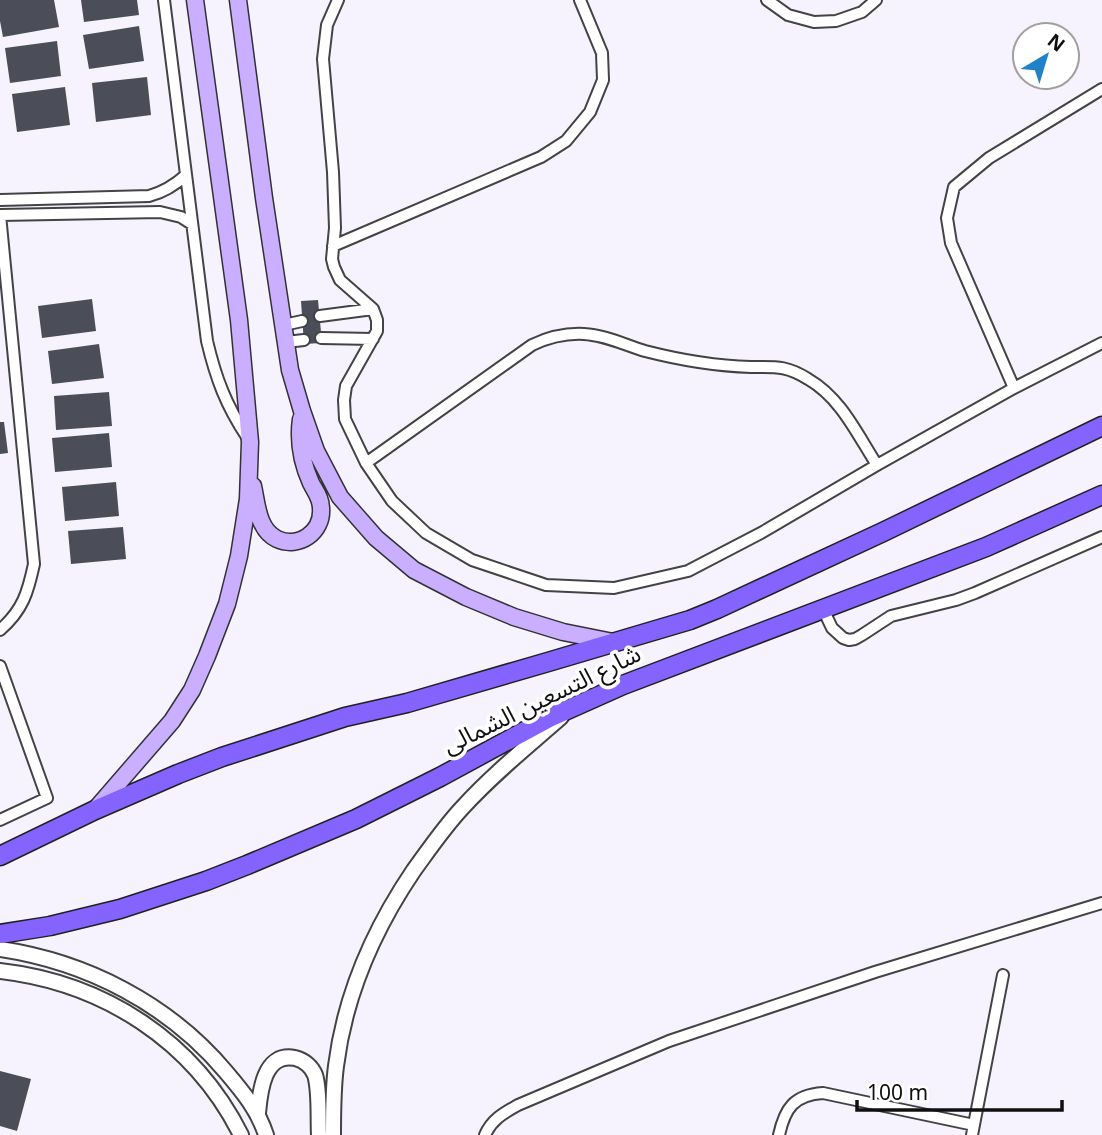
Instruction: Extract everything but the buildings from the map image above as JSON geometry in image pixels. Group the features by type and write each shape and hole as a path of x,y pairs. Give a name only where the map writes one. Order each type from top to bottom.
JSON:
{"main road":[{"path":"96,810 165,731 192,690 227,604 244,527 250,442 234,274 195,0"},
{"path":"238,0 290,370 316,451 340,497 376,538 414,570 466,597 514,617 563,632 613,642"},
{"path":"250,470 261,521 269,534 289,542 310,536 319,524 322,510 305,467 300,425 302,411"},
{"name":"شارع التسعين الشمالى","path":"0,856 96,810 189,770 289,734 407,703 690,620 883,532 1102,426"},
{"name":"شارع التسعين الشمالى","path":"0,934 50,926 120,909 247,865 356,819 571,708 636,680 986,547 1102,495"}],"street":[{"path":"164,0 207,341 217,379 232,415 250,442"},
{"path":"338,0 327,25 323,60 333,172 335,228 332,259 337,275 373,309 377,326 373,339 346,386 345,419 366,463 392,501 426,533 472,560 546,585 614,588 688,571 761,533 1014,388 1102,343"},
{"path":"333,246 541,157 566,141 590,112 603,80 602,53 580,0"},
{"path":"767,0 788,15 814,22 836,21 862,12 876,0"},
{"path":"1014,388 951,243 947,218 954,187 989,158 1102,89"},
{"path":"0,200 149,196 163,192 186,176"},
{"path":"0,629 11,620 27,594 34,564 0,215 160,212 192,224"},
{"path":"320,316 373,309"},
{"path":"284,325 302,321"},
{"path":"366,463 532,345 556,336 581,333 603,336 647,351 697,362 732,366 779,366 792,371 817,384 839,405 877,465"},
{"path":"321,338 373,339"},
{"path":"286,342 304,340"},
{"path":"823,609 837,634 843,638 855,639 891,616 975,593 1102,537"},
{"path":"0,666 47,798 0,820"},
{"path":"333,1135 336,1064 347,1010 363,962 385,916 434,842 462,807 571,708"},
{"path":"485,1135 491,1123 518,1105 669,1041 875,972 1102,903"},
{"path":"0,948 75,967 120,987 153,1007 177,1024 213,1057 239,1086 258,1113 266,1135"},
{"path":"0,971 67,985 111,1003 133,1016 191,1064 223,1103 241,1135"},
{"path":"779,1135 788,1109 810,1094 823,1093 973,1130 1003,975"},
{"path":"258,1113 263,1081 270,1067 286,1058 299,1059 315,1074 319,1135"}]}
